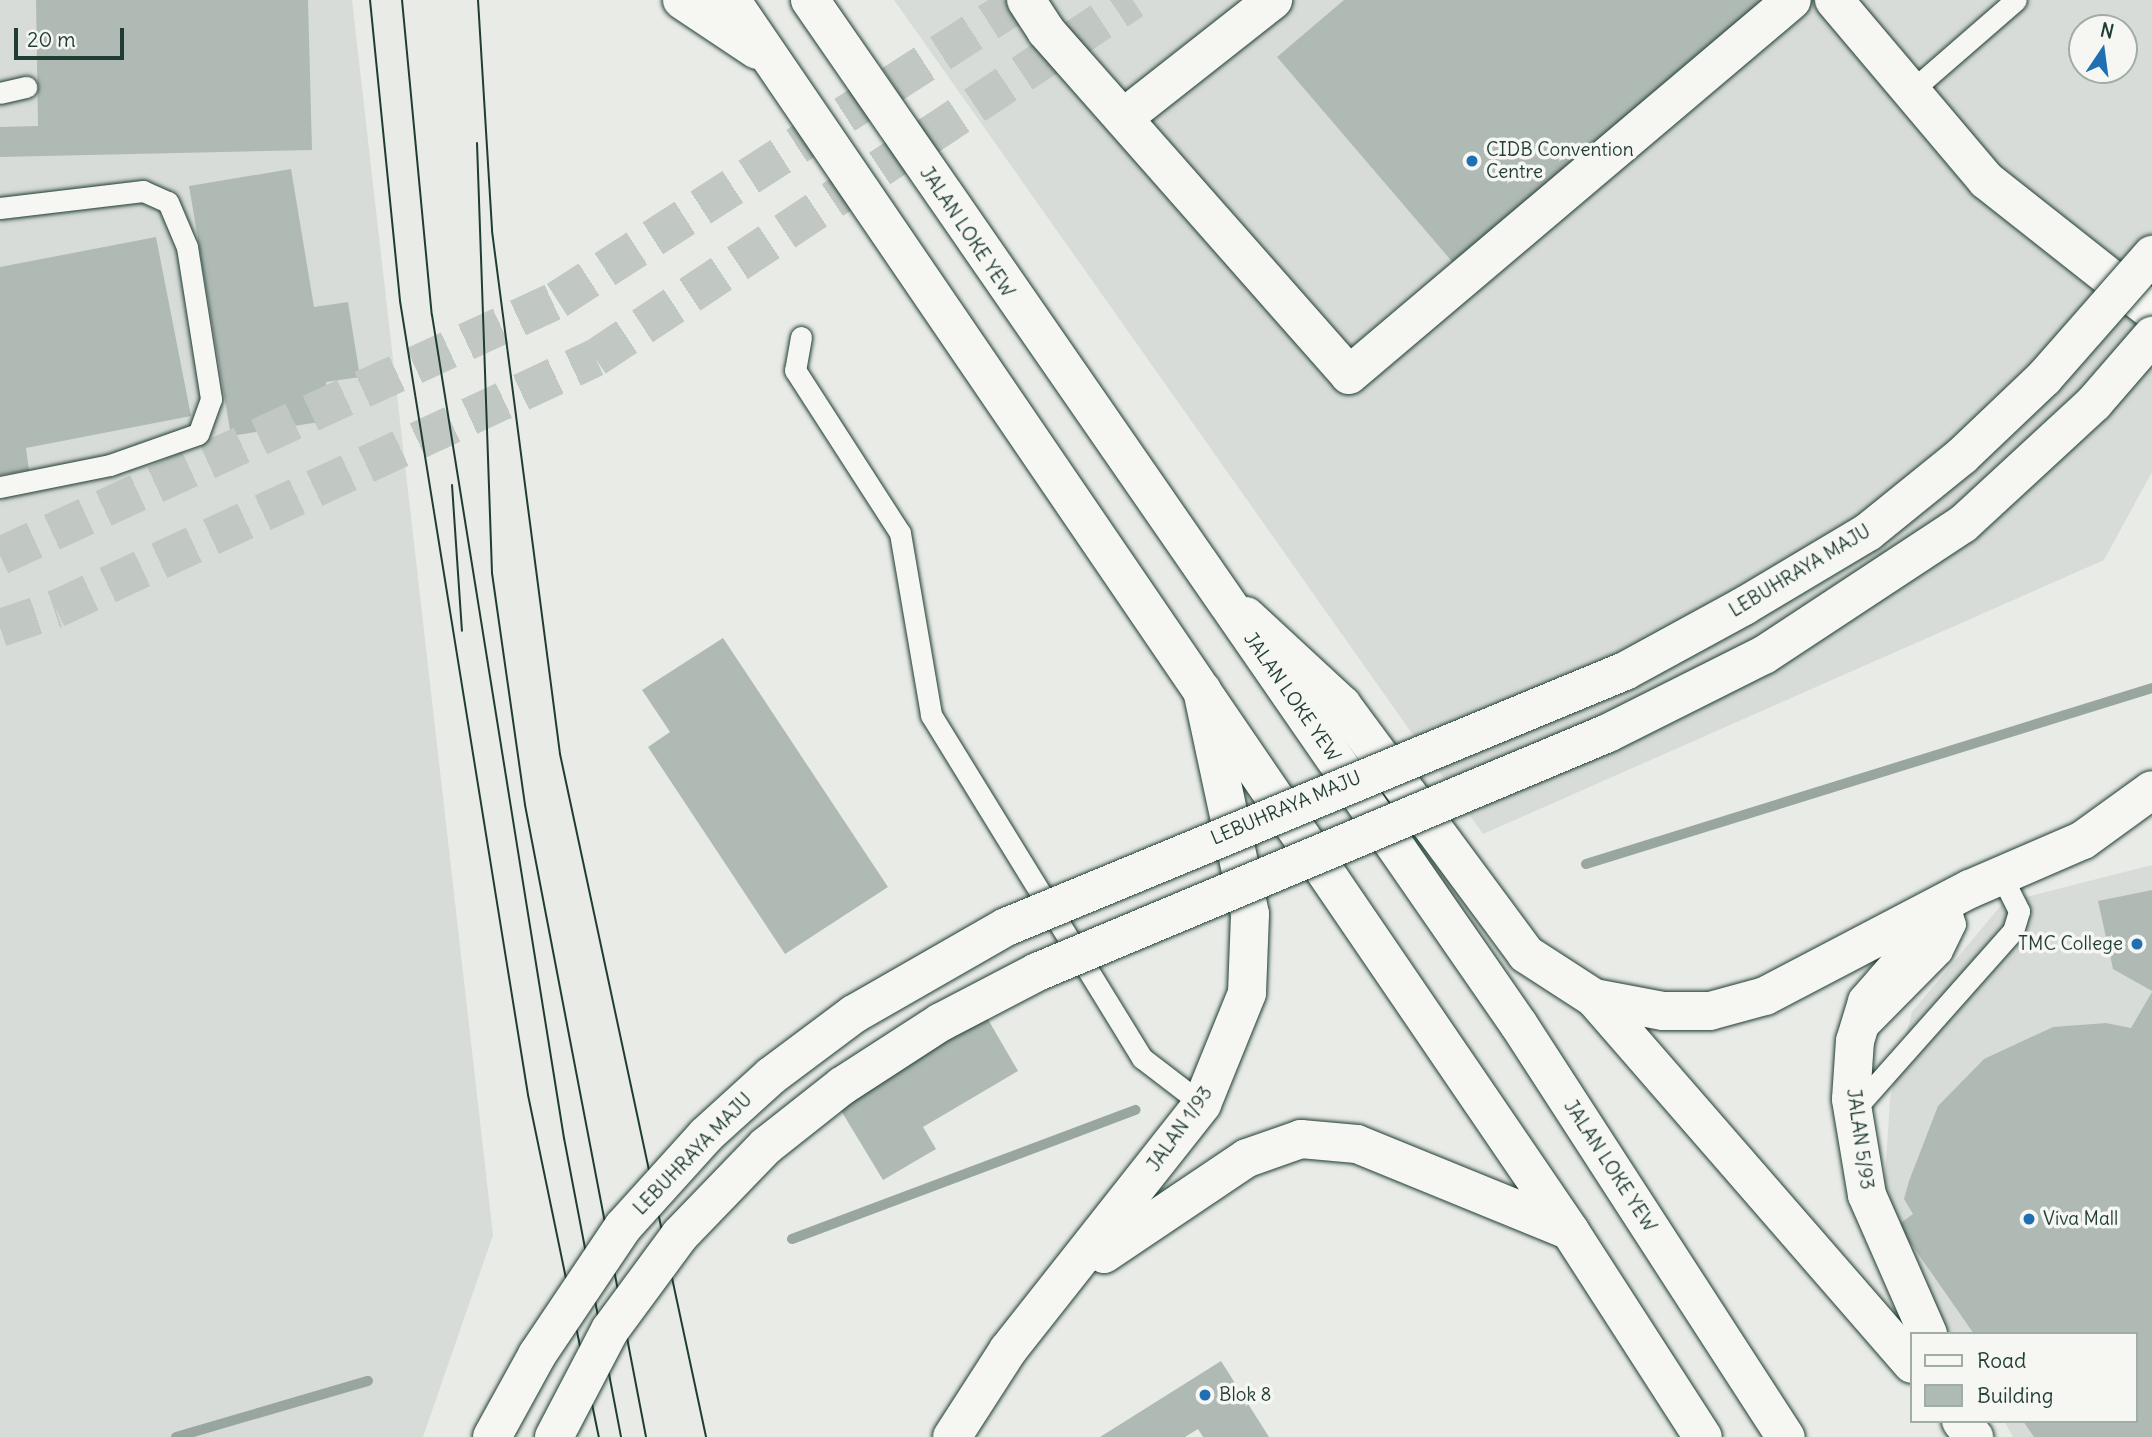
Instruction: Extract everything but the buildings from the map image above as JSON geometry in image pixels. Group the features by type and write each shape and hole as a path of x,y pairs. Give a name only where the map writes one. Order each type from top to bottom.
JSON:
{"main road":[{"path":"682,0 773,61"},
{"path":"732,0 1570,1231 1703,1437"},
{"name":"JALAN LOKE YEW","path":"810,0 1519,1025 1786,1437"},
{"path":"1026,0 1046,31 1126,116 1349,375 1792,0"},
{"path":"1126,116 1273,0"},
{"path":"554,1437 610,1330 680,1235 765,1146 842,1086 941,1022 1037,972 1608,733 1764,655 1963,524 2085,412 2148,320 1986,180 1833,0"},
{"name":"LEBUHRAYA MAJU","path":"492,1437 537,1354 623,1227 706,1135 771,1076 854,1014 1006,927 1625,671 1744,606 1868,532 1962,456 2044,378 2152,256"},
{"name":"JALAN 5/93","path":"1216,588 1342,705 1526,954 1594,998 1710,1011 1765,996 1974,891 2083,840 2152,790"},
{"name":"JALAN 1/93","path":"952,1437 1052,1294 1202,1104 1247,993 1250,914 1202,690"},
{"name":"JALAN 5/93","path":"2083,840 2152,824"},
{"name":"JALAN 5/93","path":"1927,1332 1867,1195 1853,1111 1855,1041 1867,1002 1882,981 1974,891"},
{"path":"1594,998 1910,1362"},
{"name":"JALAN 1/93","path":"1052,1294 1247,1158 1301,1139 1357,1144 1570,1231"},
{"path":"1963,1423 1974,1437"}],"lane":[{"path":"1910,92 2015,0"},
{"path":"0,93 26,87"},
{"path":"0,208 143,191 168,202 187,247 211,399 198,434 110,465 0,487"},
{"path":"801,337 795,370 900,533 931,715 1142,1058 1202,1104"},
{"path":"1853,1111 2012,931 2019,911 1974,891"}],"shaded area":[{"path":"0,0 352,0 493,1235 423,1437 0,1437"},
{"path":"894,0 2152,0 2152,472 2104,560 1483,834"},
{"name":"Viva Mall","path":"2152,865 2152,1437 2013,1437 2005,1423 2138,1423 2138,1332 1949,1332 1905,1260 1884,1192 1890,1099 1912,1012 2003,903"}],"waterway":[{"path":"1586,864 2152,688"},
{"path":"792,1239 1136,1110"},
{"path":"176,1437 368,1381"}],"tunnel":[{"path":"0,556 557,300 1023,0"},
{"path":"0,628 56,609 595,358 1133,0"}],"tram line":[{"path":"370,0 400,301 528,1095 599,1437"},
{"path":"402,0 432,315 564,1138 621,1437"},
{"path":"478,0 492,231 560,754 706,1437"},
{"path":"477,143 492,573 525,805 646,1437"},
{"path":"452,485 462,631"}],"place":[{"name":"CIDB Convention Centre","path":"1472,161"},
{"name":"TMC College","path":"2137,944"},
{"name":"Viva Mall","path":"2029,1219"},
{"name":"Blok 8","path":"1205,1395"}]}
